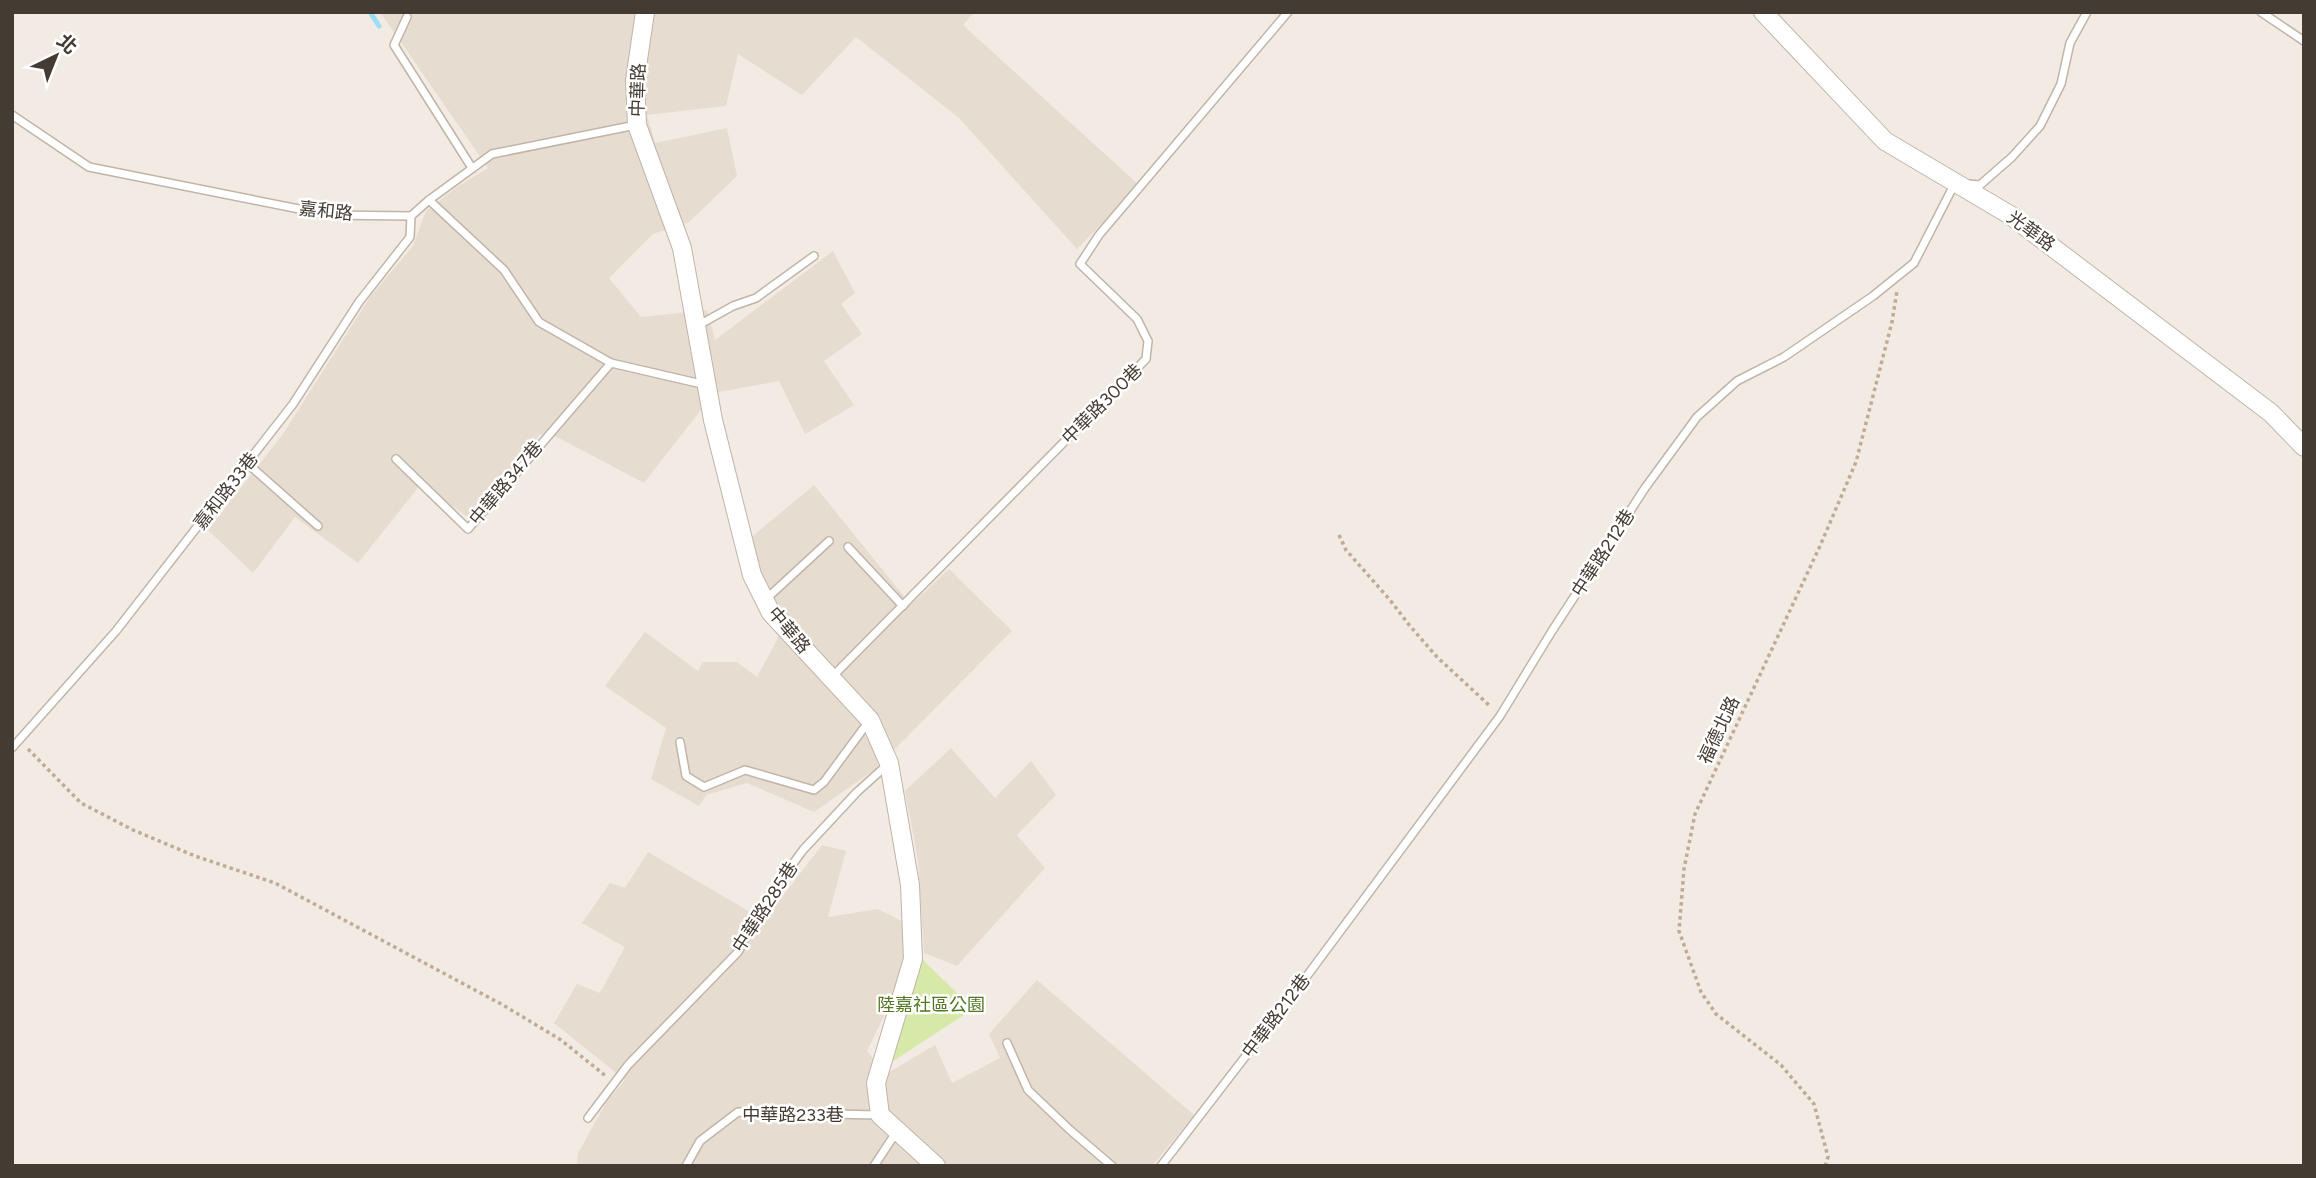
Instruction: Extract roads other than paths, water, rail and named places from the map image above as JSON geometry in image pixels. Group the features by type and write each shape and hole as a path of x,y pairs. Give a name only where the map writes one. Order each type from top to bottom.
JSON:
{"street":[{"name":"中華路","path":"645,12 635,80 637,125 682,248 713,420 752,575 771,613 870,720 889,763 910,885 913,959 877,1083 880,1115"},
{"name":"光華路","path":"1763,12 1885,141 2010,215 2271,413 2304,447"},
{"path":"880,1115 936,1166"}],"lane":[{"name":"中華路300巷","path":"831,679 1146,359 1148,341 1137,319 1080,264 1099,235 1288,12"},
{"path":"1955,182 1980,185 2012,157 2040,126 2061,84 2070,43 2087,12"},
{"path":"2261,12 2304,41"},
{"path":"407,17 394,45 472,167"},
{"name":"嘉和路","path":"12,114 89,167 329,215 411,216"},
{"path":"411,216 492,154 637,125"},
{"name":"中華路212巷","path":"1161,1166 1295,992 1500,716 1645,488 1697,417 1737,380 1784,357 1914,263 1955,182"},
{"path":"429,200 504,270 539,322 611,363 709,386"},
{"name":"嘉和路33巷","path":"12,748 116,631 293,404 359,302 410,237 411,216"},
{"path":"696,327 733,306 756,298 814,256"},
{"name":"中華路347巷","path":"396,459 468,529 611,363"},
{"path":"248,464 318,526"},
{"path":"765,600 828,541"},
{"path":"848,547 903,606"},
{"path":"680,742 686,776 704,787 745,770 814,790 824,782 870,720"},
{"name":"中華路285巷","path":"588,1118 628,1065 738,952 762,906 803,850 857,792 889,763"},
{"path":"1007,1043 1028,1090 1112,1166"},
{"name":"中華路233巷","path":"686,1166 700,1141 738,1112 880,1115"},
{"path":"874,1166 897,1130"}],"waterway":[{"path":"370,12 379,26"}],"park label":[{"name":"陸嘉社區公園","path":"931,1005"}]}
